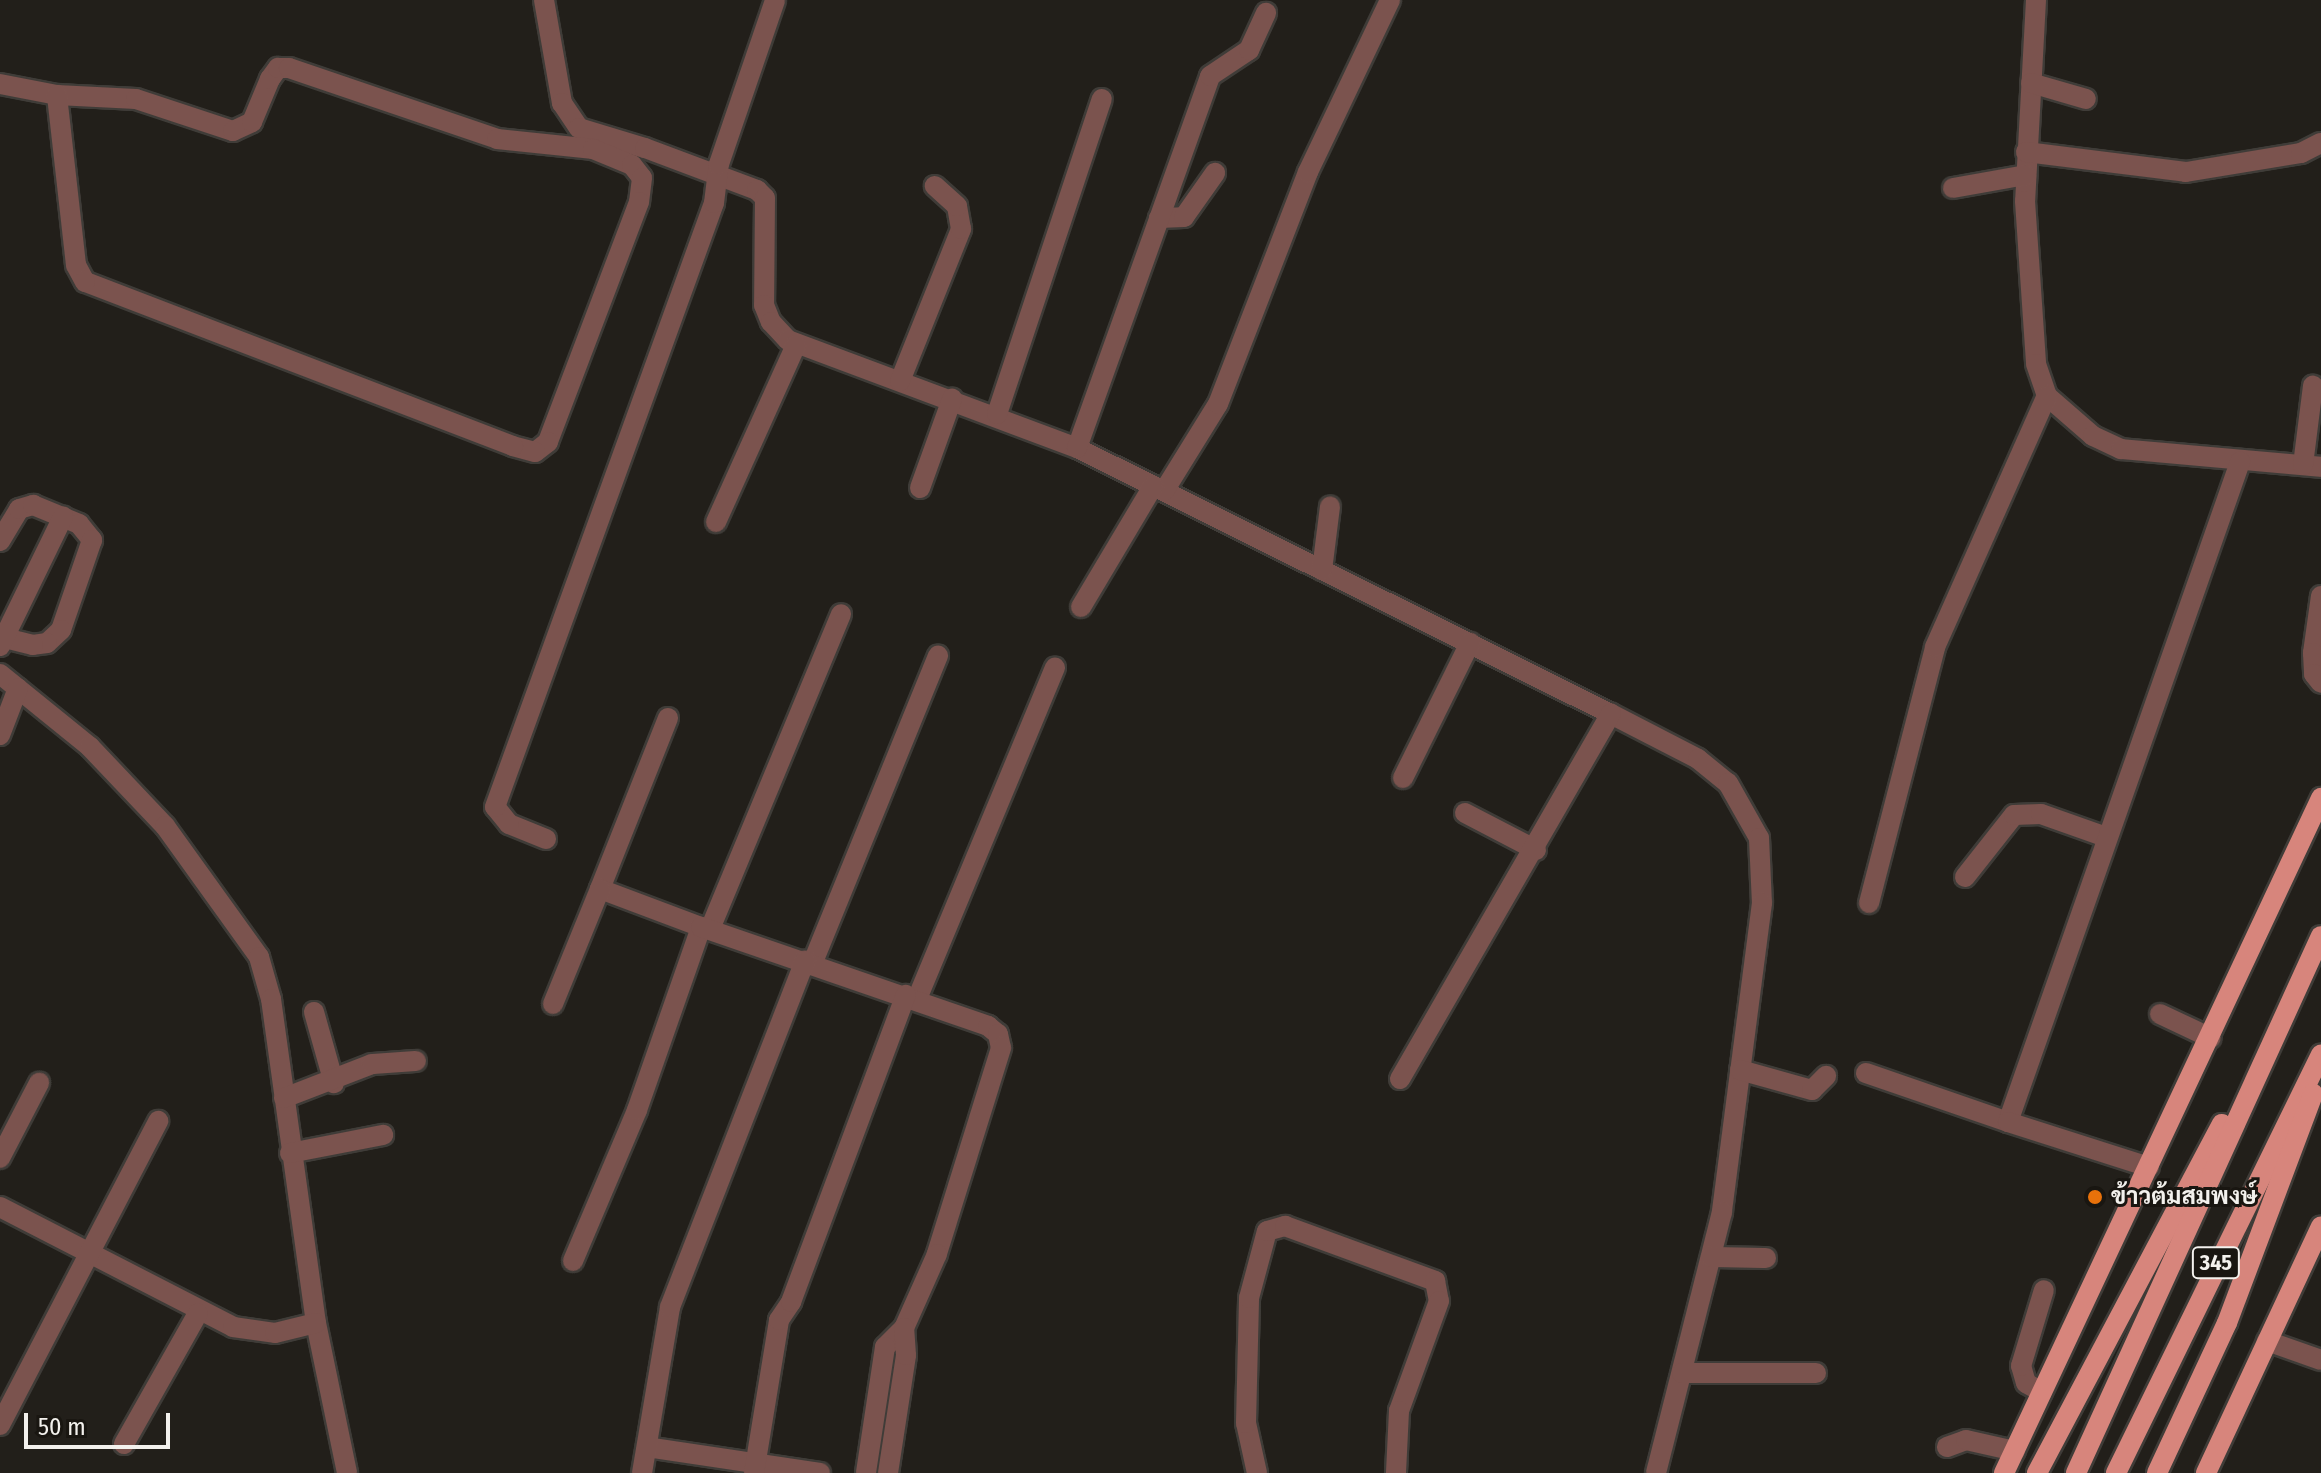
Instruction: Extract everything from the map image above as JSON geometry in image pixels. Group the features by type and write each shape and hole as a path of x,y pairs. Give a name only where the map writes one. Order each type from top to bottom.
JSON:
{"main road":[{"path":"2004,1473 2211,1038 2321,798"},
{"name":"345","path":"2076,1473 2321,936"},
{"name":"345","path":"2037,1473 2296,991"},
{"name":"345","path":"2116,1473 2321,1054"},
{"name":"345","path":"2157,1473 2227,1323 2321,1071"},
{"path":"2206,1473 2267,1341 2314,1255 2321,1226"},
{"path":"2031,1473 2053,1440"}],"street":[{"path":"544,0 562,103 579,128 720,176 765,198 764,305 771,322 796,345 997,414 1077,448 1611,714 1698,759 1728,783 1759,838 1762,903 1711,1257 1656,1473"},
{"path":"546,839 509,824 495,807 720,176 719,164 775,0"},
{"path":"1081,607 1218,404 1308,172 1390,0"},
{"path":"2036,0 2026,175 2036,364 2047,396 2093,436 2121,449 2312,466 2313,386"},
{"path":"1077,448 1210,76 1249,50 1266,13"},
{"path":"0,84 57,95 136,99 233,131 252,122 270,79 278,68 289,68 497,139 593,149 632,165 642,178 639,202 548,442 535,452 513,446 85,282 76,265 57,95"},
{"path":"2031,83 2086,99"},
{"path":"997,414 1102,99"},
{"path":"2026,152 2186,172 2301,153 2321,143"},
{"path":"1159,218 1184,217 1215,173"},
{"path":"1953,188 2026,175"},
{"path":"900,381 961,229 957,206 935,186"},
{"path":"716,522 796,345"},
{"path":"1869,903 1935,647 2047,396"},
{"path":"920,488 952,399"},
{"path":"2008,1122 2240,462"},
{"path":"0,541 24,506 63,517 88,529 92,540 61,630 47,643 2,642 63,517"},
{"path":"1322,570 1330,507"},
{"path":"2321,596 2313,640 2314,674 2321,683"},
{"path":"573,1261 637,1110 705,928 841,614"},
{"path":"1403,778 1470,643"},
{"path":"642,1473 670,1307 809,961 938,655"},
{"path":"755,1467 779,1320 791,1302 912,997 1055,668"},
{"path":"0,674 90,747 165,826 242,928 259,957 271,999 316,1323 347,1473"},
{"path":"0,735 18,688"},
{"path":"1400,1079 1536,850 1611,714"},
{"path":"553,1004 668,718"},
{"path":"1465,813 1536,850"},
{"path":"1965,877 2014,815 2041,814 2106,837"},
{"path":"600,889 705,928 912,997 988,1026 998,1034 1001,1048 937,1254 904,1328 885,1347 866,1473"},
{"path":"314,1012 334,1083"},
{"path":"2160,1014 2211,1038"},
{"path":"284,1098 334,1083 372,1064 416,1061"},
{"path":"1740,1070 1812,1090 1826,1076"},
{"path":"1866,1073 2149,1167"},
{"path":"0,1158 39,1083"},
{"path":"0,1425 158,1121"},
{"path":"290,1153 383,1135"},
{"path":"0,1207 88,1257 198,1313 251,1333 316,1323"},
{"path":"1257,1473 1246,1423 1249,1298 1267,1231 1285,1226 1435,1281 1439,1301 1399,1411 1396,1473"},
{"path":"1711,1257 1766,1258"},
{"path":"2042,1392 2026,1383 2021,1366 2044,1290"},
{"path":"124,1444 198,1313"},
{"path":"888,1473 906,1355 904,1328"},
{"path":"2267,1341 2321,1360"},
{"path":"1682,1373 1816,1373"},
{"path":"1947,1447 1966,1440 2015,1451"},
{"path":"647,1447 755,1467 820,1473"}],"place":[{"name":"ข้าวต้มสมพงษ์","path":"2095,1197"}]}
